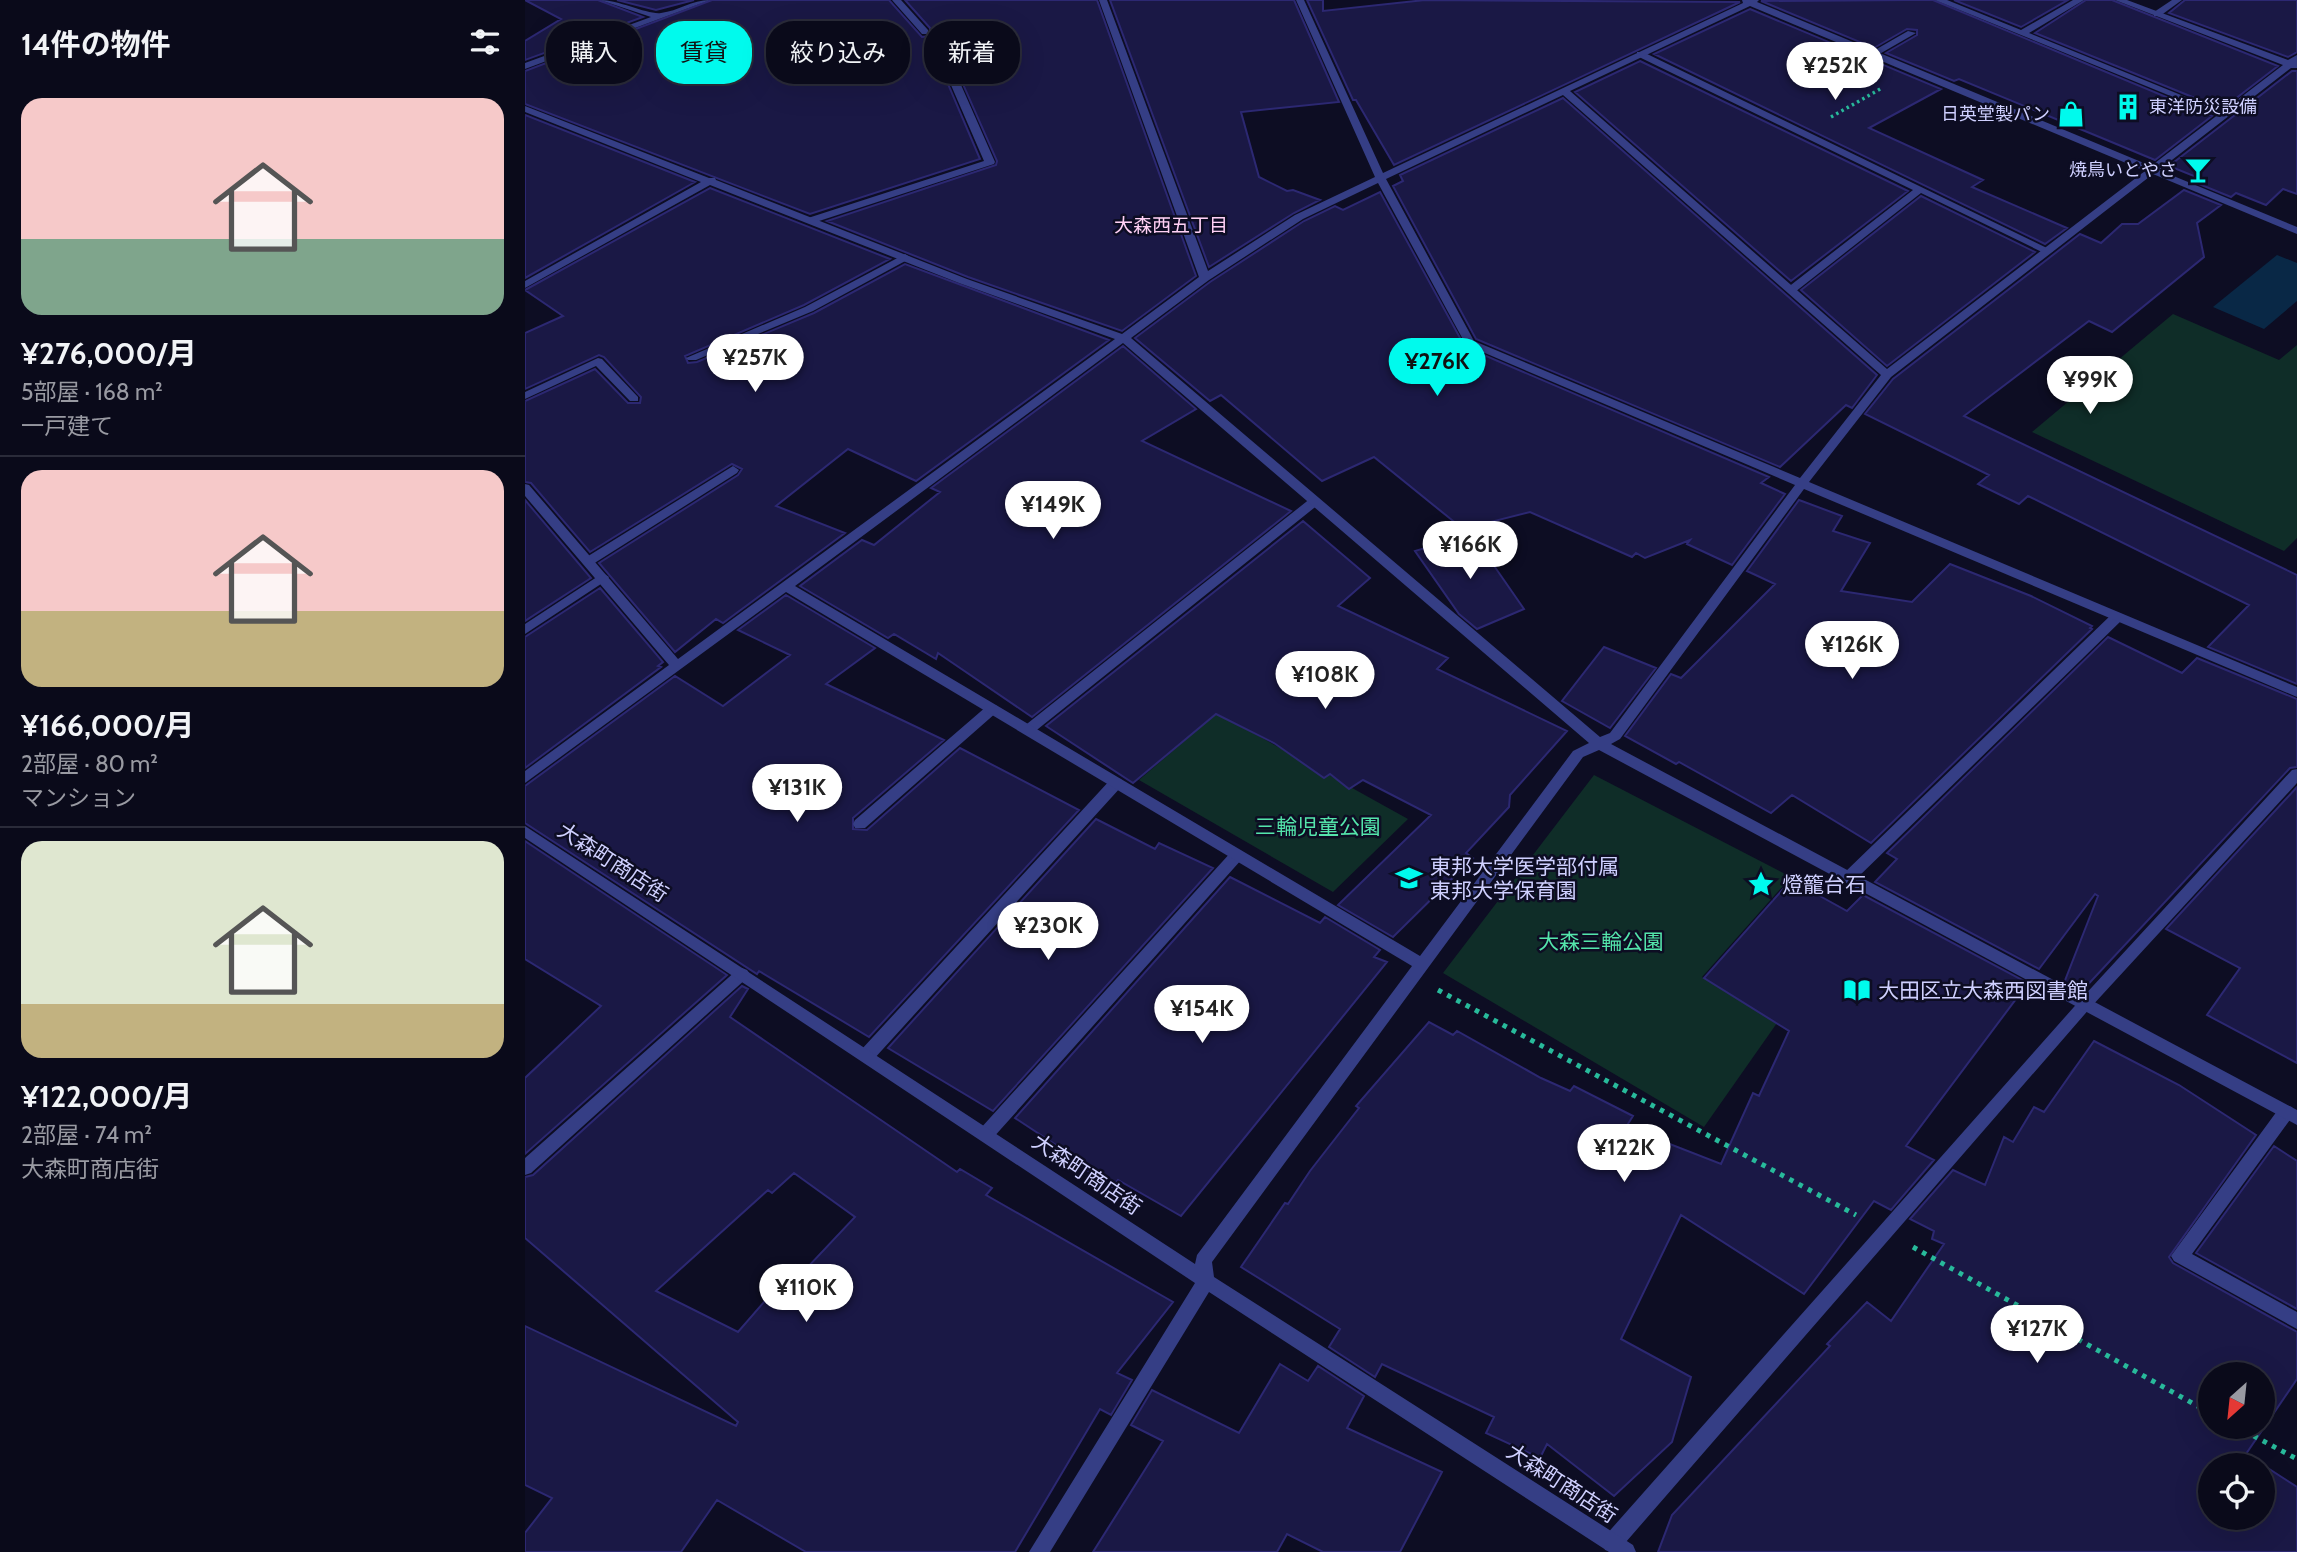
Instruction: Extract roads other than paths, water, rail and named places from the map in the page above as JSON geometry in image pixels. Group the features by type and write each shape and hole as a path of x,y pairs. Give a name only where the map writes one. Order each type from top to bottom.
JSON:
{"street":[{"path":"604,0 657,16"},
{"path":"525,66 706,0"},
{"path":"895,0 924,31"},
{"path":"1103,0 1205,278"},
{"path":"1300,0 1380,178 1470,343 2297,692"},
{"path":"1939,0 2225,115"},
{"path":"2022,33 2080,0"},
{"path":"2119,0 2294,63"},
{"path":"2157,14 2178,0"},
{"path":"525,778 1205,278 1299,218 1750,1 2297,231"},
{"path":"1873,54 1911,33"},
{"path":"1640,54 2048,251"},
{"path":"1039,1552 1206,1281 1203,1260 1578,754 1615,736 1802,483 1887,374 2294,63"},
{"path":"812,220 990,162 956,84"},
{"path":"1563,90 1887,374"},
{"path":"525,109 905,257 1124,338 1598,743 2291,1115 2180,1256 2297,1321"},
{"path":"525,285 711,180"},
{"path":"1791,290 1920,189"},
{"path":"692,358 809,309 905,257"},
{"path":"525,396 598,361 634,399"},
{"path":"589,561 733,470"},
{"path":"525,488 677,666"},
{"path":"1028,730 1315,501"},
{"path":"525,630 603,577"},
{"path":"785,586 1237,855 1418,970"},
{"path":"1849,877 2117,617"},
{"path":"860,824 992,709"},
{"path":"1619,1548 1886,1232 2086,1003 2297,774"},
{"path":"866,1055 1116,783"},
{"name":"大森町商店街","path":"525,831 1206,1281 1619,1548"},
{"path":"986,1134 1237,855"},
{"path":"525,1168 742,974"}],"water":[{"path":"2277,255 2297,263 2297,301 2264,329 2213,307"}],"place":[{"name":"東洋防災設備","path":"2128,107"},
{"name":"日英堂製パン","path":"2071,114"},
{"name":"焼鳥いとやさ","path":"2198,170"},
{"name":"東邦大学医学部付属 東邦大学保育園","path":"1409,878"},
{"name":"燈籠台石","path":"1761,884"},
{"name":"大田区立大森西図書館","path":"1857,990"}],"district":[{"name":"大森西五丁目","path":"1171,225"}],"park label":[{"name":"三輪児童公園","path":"1318,826"},
{"name":"大森三輪公園","path":"1601,941"}]}
